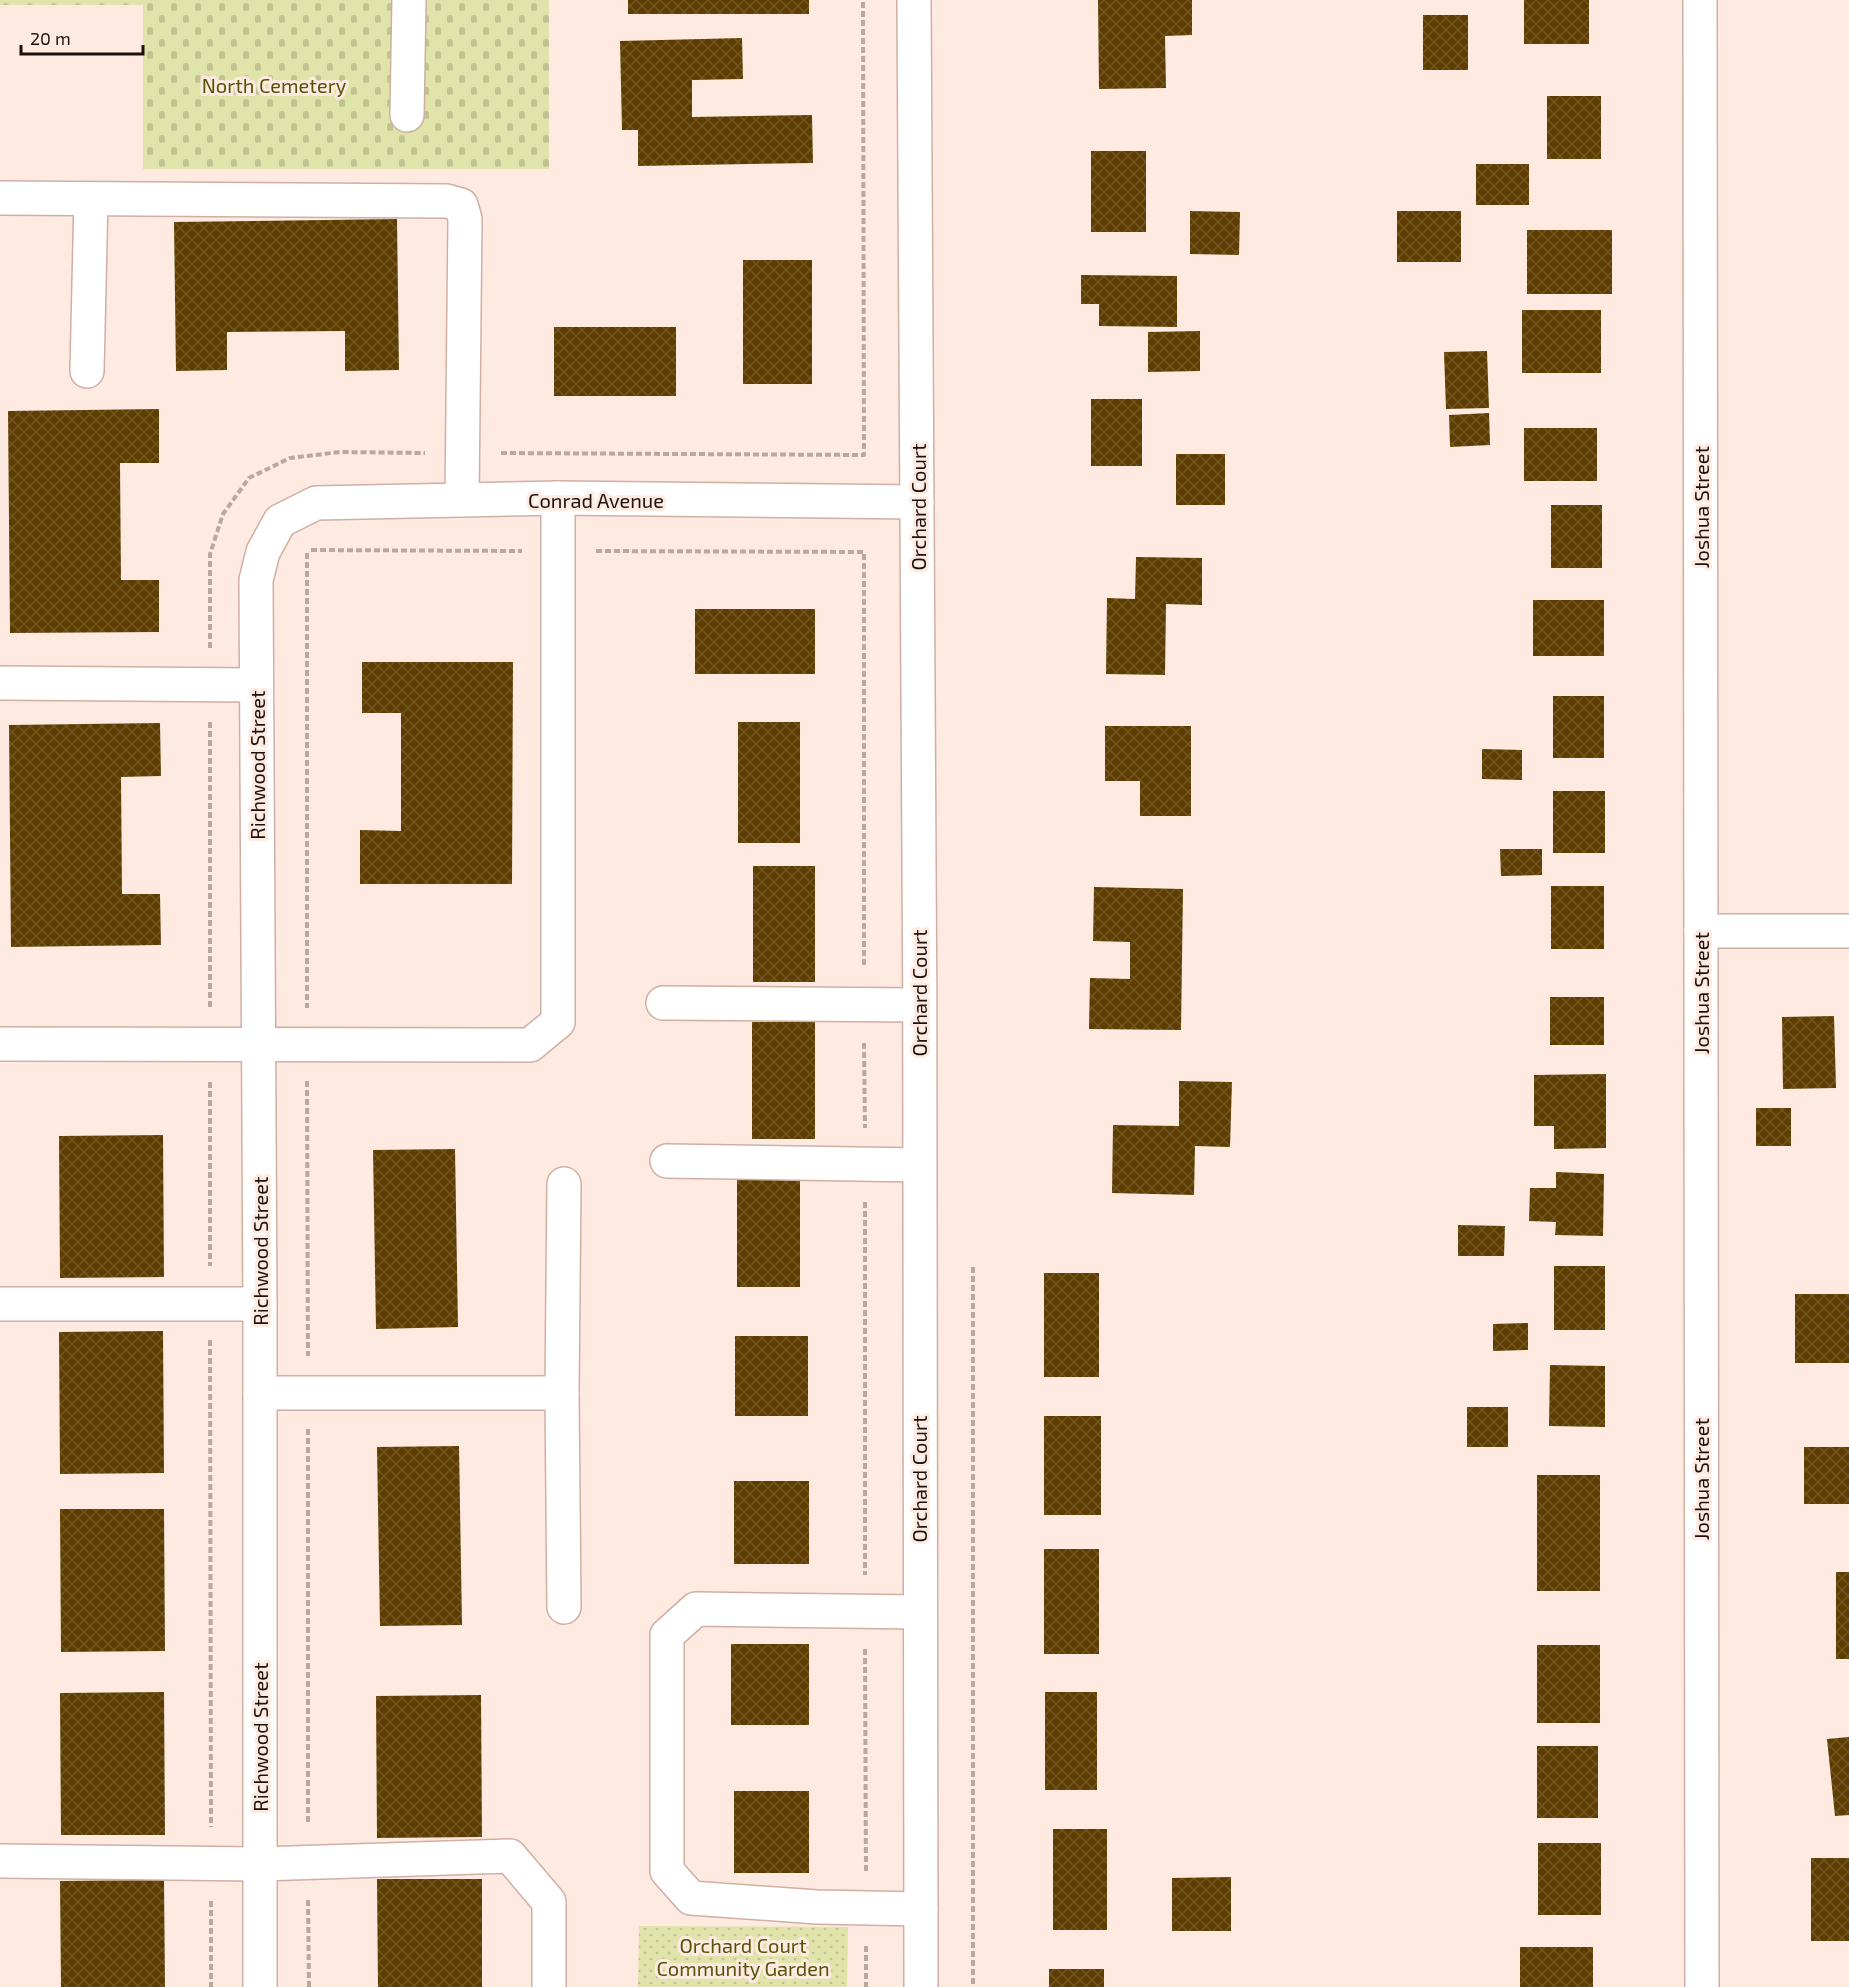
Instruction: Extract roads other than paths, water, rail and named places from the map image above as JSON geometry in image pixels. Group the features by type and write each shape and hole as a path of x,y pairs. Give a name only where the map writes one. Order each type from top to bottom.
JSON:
{"street":[{"path":"407,115 410,0"},
{"name":"Orchard Court","path":"914,0 918,380 921,1987"},
{"name":"Joshua Street","path":"1700,0 1702,1987"},
{"path":"0,198 447,201 460,205 465,219 462,500"},
{"path":"87,371 91,199"},
{"path":"0,1044 530,1045 558,1022 558,498"},
{"name":"Conrad Avenue","path":"280,521 316,503 558,498 917,502"},
{"name":"Richwood Street","path":"260,1987 260,1304 256,580 263,552 280,521"},
{"path":"0,683 256,685"},
{"path":"1701,931 1849,931"},
{"path":"663,1003 919,1005"},
{"path":"667,1161 919,1165"},
{"path":"564,1184 562,1393 564,1607"},
{"path":"0,1304 260,1304"},
{"path":"260,1393 562,1393"},
{"path":"919,1612 696,1609 667,1635 667,1871 691,1898 817,1906 921,1909"},
{"path":"0,1861 260,1864 510,1856 549,1902 549,1987"}],"park label":[{"name":"North Cemetery","path":"274,85"},
{"name":"Orchard Court Community Garden","path":"743,1956"}]}
